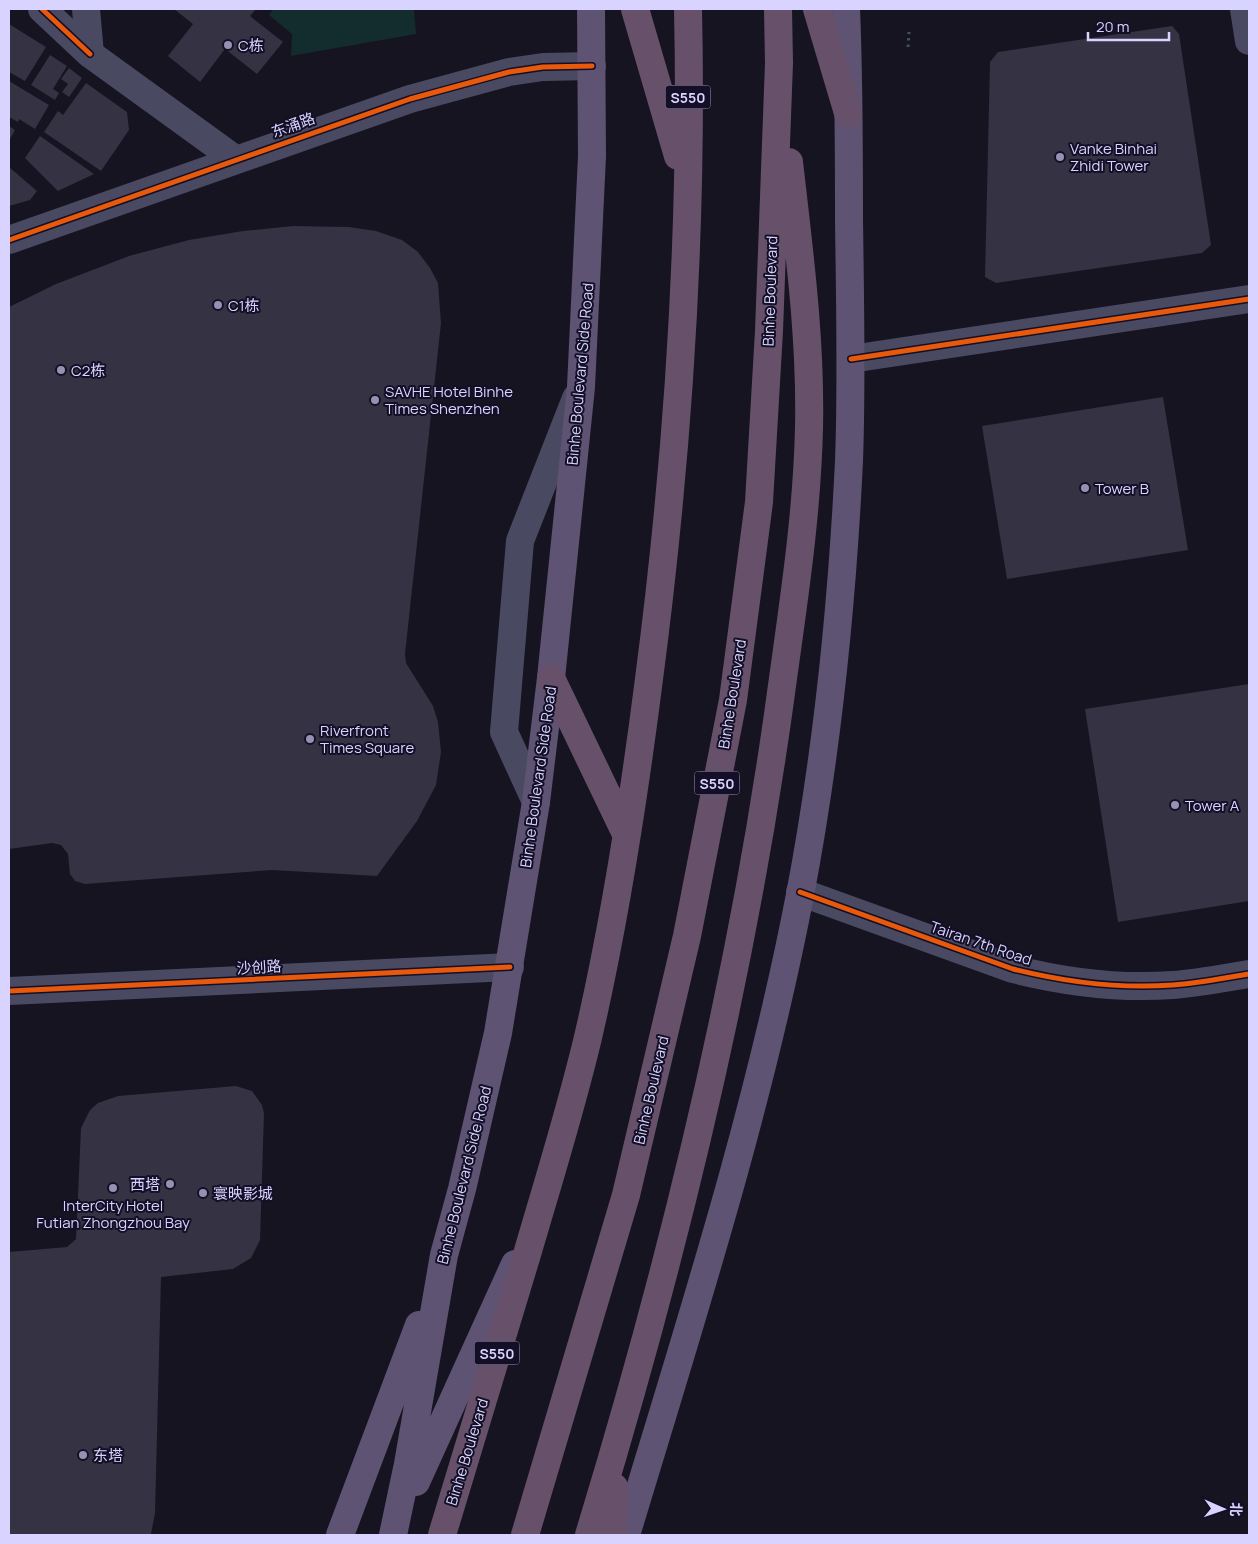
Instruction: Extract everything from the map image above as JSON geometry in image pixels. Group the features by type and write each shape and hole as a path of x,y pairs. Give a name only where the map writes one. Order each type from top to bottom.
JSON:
{"highway":[{"path":"635,9 687,185"},
{"name":"Binhe Boulevard","path":"442,1535 552,1171 589,1034 613,915 664,564 680,369 687,185 688,9"},
{"name":"Binhe Boulevard","path":"525,1535 626,1195 687,936 733,700 759,502 769,331 778,9"},
{"path":"817,9 848,113"},
{"path":"589,1535 617,1442 680,1209 718,1050 772,759 802,536 809,428 808,339 778,62"},
{"path":"551,678 626,834"},
{"path":"612,1535 617,1442"}],"main road":[{"name":"Binhe Boulevard Side Road","path":"393,1535 408,1464 444,1255 483,1100 510,967 536,802 551,678 581,387 588,260 592,66 591,9"},
{"path":"626,1535 739,1159 764,1062 800,892 818,784 844,550 851,359 846,9"},
{"name":"Binhe Boulevard Side Road","path":"393,1535 512,1272 552,1171"},
{"path":"340,1535 444,1255"},
{"path":"639,1493 639,1535"}],"street":[{"path":"42,9 90,54 235,159"},
{"path":"86,9 90,54"},
{"path":"848,54 857,9"},
{"path":"1244,9 1249,41"},
{"name":"东涌路","path":"9,240 410,99 478,80 543,67 592,66"},
{"path":"851,359 1249,299"},
{"path":"536,802 504,732 520,541 581,387"},
{"name":"Tairan 7th Road","path":"800,892 1012,969 1072,982 1147,986 1193,983 1249,974"},
{"name":"沙创路","path":"9,991 510,967"}],"path":[{"path":"908,47 909,32"}],"green space":[{"path":"273,9 414,9 416,34 291,56 292,34 269,15"}],"building":[{"name":"C栋","path":"174,9 256,9 250,16 283,42 257,74 225,49 200,82 168,56 193,24"},
{"path":"9,24 46,47 25,81 9,72"},
{"name":"Vanke Binhai Zhidi Tower","path":"1172,26 1179,34 1211,245 1202,253 996,283 985,277 990,62 998,52"},
{"path":"50,55 67,66 53,89 59,93 55,100 31,85"},
{"path":"69,68 82,78 69,97 62,92 68,84 61,79"},
{"path":"9,81 49,105 35,129 19,119 18,122 9,117"},
{"path":"86,83 127,112 129,130 101,171 44,132 58,111 63,115"},
{"path":"9,126 15,130 9,141"},
{"path":"40,136 94,174 58,191 25,158"},
{"path":"9,167 37,191 30,200 9,206"},
{"path":"293,226 349,227 376,231 402,240 418,252 438,283 441,323 405,654 406,663 433,706 438,722 441,752 436,785 417,821 377,876 272,870 85,884 75,881 70,874 68,854 61,845 52,843 9,849 9,307 56,284 129,256 189,240 243,231"},
{"name":"Tower B","path":"1163,397 1188,550 1007,579 982,426"},
{"name":"Tower A","path":"1249,684 1249,901 1118,922 1085,709"},
{"path":"236,1086 252,1091 262,1105 264,1113 260,1240 251,1258 233,1269 161,1277 155,1513 151,1534 9,1535 9,1252 67,1247 76,1239 81,1128 90,1110 98,1103 118,1096"}],"cycle path":[{"path":"42,9 90,54"},
{"path":"9,240 410,99 509,72 543,67 592,66"},
{"path":"851,359 1249,299"},
{"path":"800,892 1013,969 1052,978 1112,985 1153,986 1192,983 1249,974"},
{"path":"9,991 510,967"}],"place":[{"name":"C栋","path":"228,45"},
{"name":"Vanke Binhai Zhidi Tower","path":"1060,157"},
{"name":"C1栋","path":"218,305"},
{"name":"C2栋","path":"61,370"},
{"name":"SAVHE Hotel Binhe Times Shenzhen","path":"375,400"},
{"name":"Tower B","path":"1085,488"},
{"name":"Riverfront Times Square","path":"310,739"},
{"name":"Tower A","path":"1175,805"},
{"name":"西塔","path":"170,1184"},
{"name":"InterCity Hotel Futian Zhongzhou Bay","path":"113,1188"},
{"name":"寰映影城","path":"203,1193"},
{"name":"东塔","path":"83,1455"}]}
